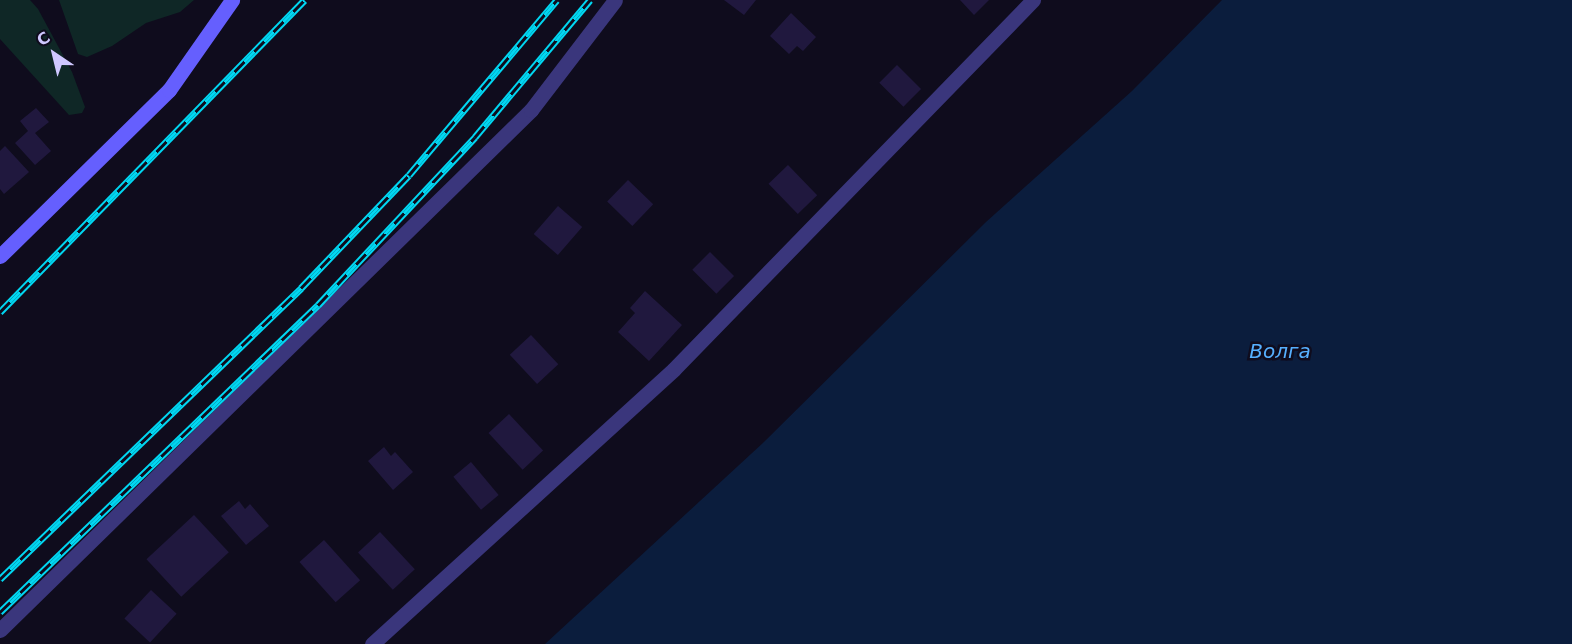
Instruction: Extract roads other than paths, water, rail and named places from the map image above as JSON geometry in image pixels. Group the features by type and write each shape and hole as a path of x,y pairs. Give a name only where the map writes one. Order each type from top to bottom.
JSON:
{"main road":[{"path":"0,256 169,90 232,0"}],"street":[{"path":"0,630 531,110 615,0"},
{"path":"372,644 674,369 1033,0"}],"water":[{"name":"Волга","path":"1222,0 1572,0 1572,644 545,644 765,441 986,222 1132,91"}],"railway":[{"path":"0,312 305,0"},
{"path":"0,579 301,288 409,175 557,0"},
{"path":"0,612 318,305 475,137 590,0"}]}
